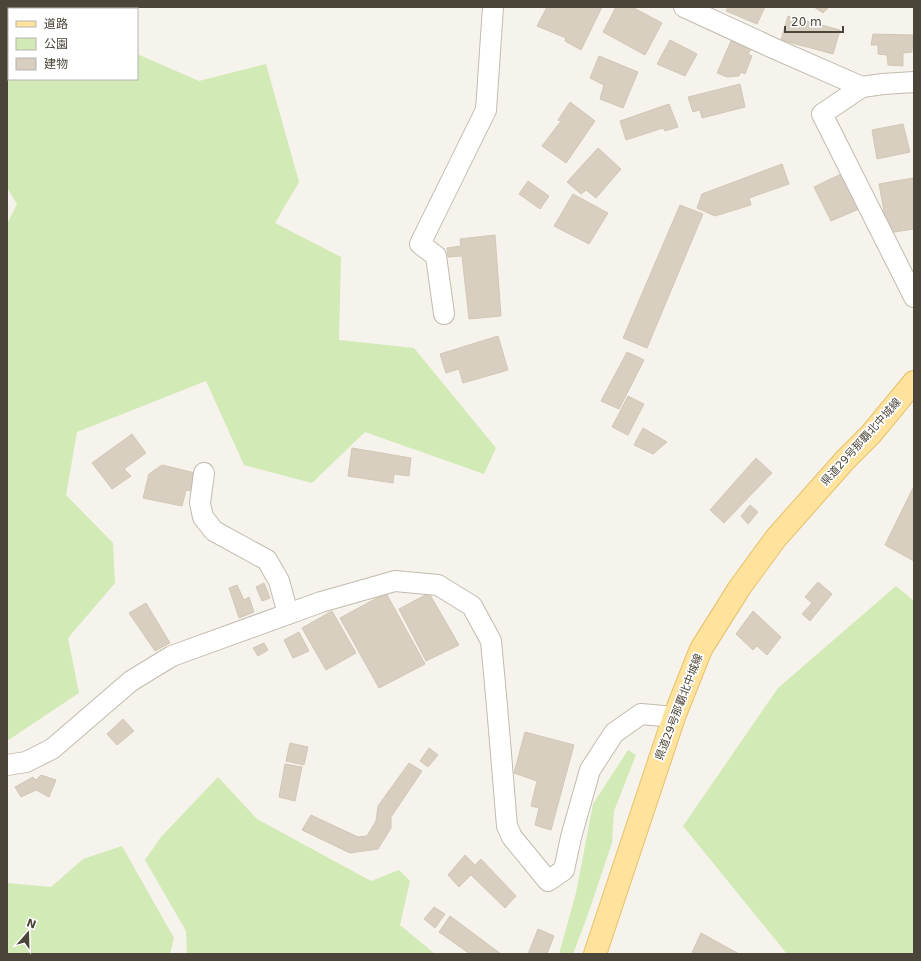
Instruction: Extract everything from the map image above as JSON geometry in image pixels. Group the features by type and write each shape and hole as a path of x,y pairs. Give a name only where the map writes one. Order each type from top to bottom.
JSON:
{"main road":[{"name":"県道29号那覇北中城線","path":"595,954 674,717 701,649 740,587 776,538 846,459 871,434 914,382"}],"street":[{"path":"444,314 436,256 420,244 486,110 493,7"},
{"path":"684,7 862,87"},
{"path":"914,82 862,87 822,114 914,297"},
{"path":"204,473 200,503 203,517 214,531 267,560 279,581 288,614"},
{"path":"7,765 26,762 52,749 130,681 172,656 320,602 395,581 438,585 472,606 491,641 507,826 512,838 548,881 564,870 571,837 590,770 614,733 641,714 674,717"}],"green space":[{"path":"138,54 199,81 266,64 299,182 275,223 341,257 339,340 414,348 496,448 484,474 365,432 312,483 244,465 206,381 77,432 66,495 113,543 115,583 68,638 79,693 7,741 7,224 17,204 7,188 7,72 8,80 138,80"},
{"path":"896,586 914,601 914,954 787,954 683,826 778,688"},
{"path":"628,750 636,755 614,811 612,843 587,917 573,954 559,954 576,893 593,804"},
{"path":"218,777 257,819 371,881 399,870 410,881 400,925 435,954 187,954 186,931 145,860 161,837"},
{"path":"122,846 174,938 170,954 7,954 7,883 51,887 83,859"}],"building":[{"path":"7,7 17,7 8,8 7,22"},
{"path":"547,7 602,7 581,50 565,41 566,38 537,26"},
{"path":"616,7 632,7 662,23 645,55 603,32"},
{"path":"728,7 765,7 757,24 726,11"},
{"path":"814,7 829,7 823,13"},
{"path":"788,16 840,30 833,54 781,40"},
{"path":"873,34 913,35 912,52 903,53 903,66 888,65 887,55 878,54 878,45 871,45"},
{"path":"670,40 697,54 685,76 657,64"},
{"path":"731,41 751,49 748,54 752,56 745,74 741,72 739,76 727,77 717,73"},
{"path":"599,56 638,72 623,108 600,99 604,85 590,78"},
{"path":"740,84 745,107 702,118 700,110 693,112 688,97"},
{"path":"570,102 595,121 566,163 542,146 561,121 558,120"},
{"path":"669,104 678,127 665,131 663,128 626,140 620,121"},
{"path":"903,124 910,152 877,159 872,130"},
{"path":"598,148 621,169 596,198 586,190 581,194 567,182"},
{"path":"782,164 789,184 749,198 751,205 715,216 697,208 702,194"},
{"path":"841,174 859,209 831,221 814,187"},
{"path":"913,178 914,229 888,233 879,184"},
{"path":"528,181 549,196 540,209 519,194"},
{"path":"573,194 608,213 589,244 554,226"},
{"path":"680,205 703,214 647,348 623,338"},
{"path":"495,235 501,316 469,319 462,256 448,257 447,248 461,246 460,239"},
{"path":"498,336 508,370 463,383 459,369 446,373 440,354"},
{"path":"627,352 644,360 619,409 601,401"},
{"path":"628,396 644,404 628,435 612,427"},
{"path":"643,428 667,442 653,454 634,445"},
{"path":"132,434 146,453 124,469 131,476 112,489 92,463"},
{"path":"352,448 411,458 409,476 394,474 393,483 348,476"},
{"path":"756,458 772,473 724,523 710,510"},
{"path":"162,465 195,473 191,491 186,490 182,506 143,498 149,474"},
{"path":"914,486 914,561 885,545"},
{"path":"750,505 758,512 748,524 741,516"},
{"path":"818,582 832,594 810,621 802,614 812,603 805,597"},
{"path":"264,583 270,598 262,601 256,587"},
{"path":"237,585 244,600 249,597 254,612 239,618 229,588"},
{"path":"386,593 425,664 379,688 340,618"},
{"path":"429,593 459,645 426,661 399,609"},
{"path":"146,603 170,643 155,651 129,613"},
{"path":"332,611 356,653 326,670 302,628"},
{"path":"753,611 781,637 767,655 757,646 753,650 736,634"},
{"path":"299,632 309,651 293,658 284,640"},
{"path":"264,643 268,650 258,656 253,648"},
{"path":"123,719 134,731 117,745 107,734"},
{"path":"525,732 574,745 551,830 535,825 539,808 531,806 537,781 514,773"},
{"path":"290,743 308,747 304,765 286,761"},
{"path":"429,748 438,755 428,767 420,761"},
{"path":"409,763 422,771 391,817 391,828 378,849 350,853 302,830 311,815 358,837 367,836 376,821 378,806"},
{"path":"285,764 302,767 295,801 279,797"},
{"path":"41,775 56,780 49,797 36,790 21,797 15,787 33,777 36,780"},
{"path":"465,855 475,865 481,859 516,896 505,908 471,875 459,887 448,875"},
{"path":"434,907 445,914 435,928 424,919"},
{"path":"450,916 501,954 470,954 439,932"},
{"path":"538,929 554,936 547,954 528,954"},
{"path":"701,933 739,954 692,953"}]}
